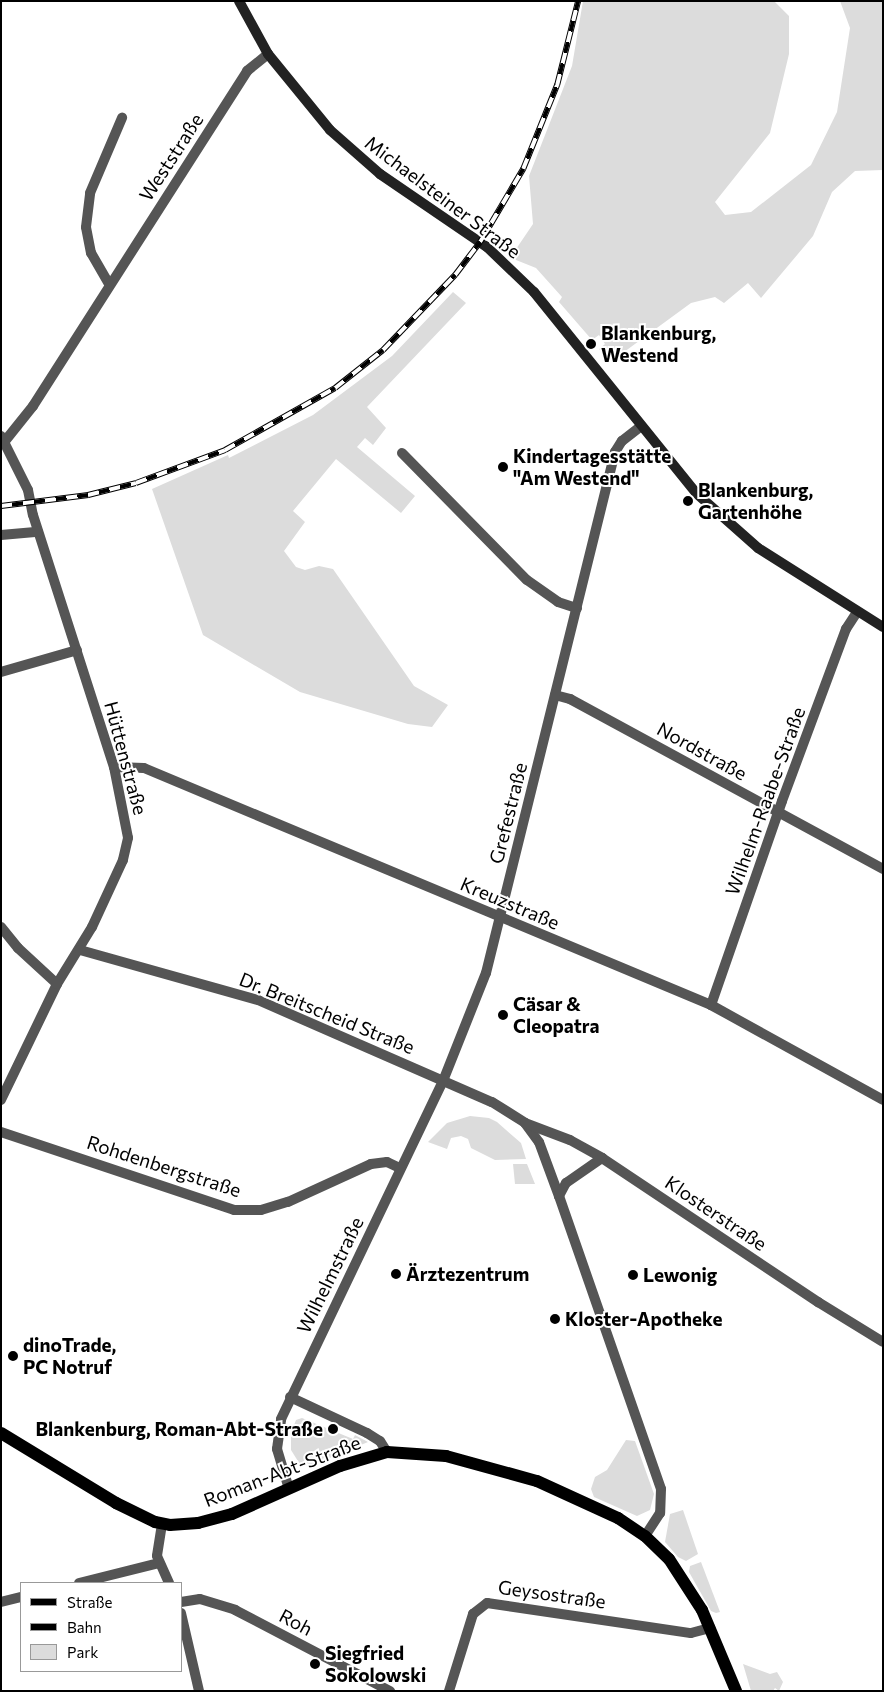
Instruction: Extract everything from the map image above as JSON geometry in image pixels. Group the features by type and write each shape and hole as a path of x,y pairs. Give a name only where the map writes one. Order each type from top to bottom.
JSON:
{"main road":[{"path":"1,1433 116,1503 162,1524"},
{"name":"Roman-Abt-Straße","path":"162,1524 186,1524 221,1517 357,1460 387,1452 427,1452 516,1473 588,1502 645,1536 678,1571 710,1628 736,1691"}],"street":[{"name":"Michaelsteiner Straße","path":"239,1 268,54 297,92 350,149 380,174 480,242 534,292 696,493 725,521 758,548 883,627"},
{"name":"Weststraße","path":"3,439 23,420 248,71 268,54"},
{"path":"109,284 92,253 86,227 90,192 122,118"},
{"name":"Grefestraße","path":"443,1081 486,973 615,452 622,441 641,426"},
{"name":"Hüttenstraße","path":"1,1100 57,984 80,950 123,860 128,838 114,767 38,532 28,490 8,453 3,439"},
{"path":"402,453 527,580 558,602 577,608"},
{"path":"1,535 38,532"},
{"name":"Wilhelm-Raabe-Straße","path":"711,1005 778,813 846,629 857,612"},
{"path":"1,672 77,650"},
{"name":"Nordstraße","path":"555,694 570,699 883,869"},
{"name":"Kreuzstraße","path":"114,767 144,768 711,1005 883,1100"},
{"path":"1,927 28,959 57,984"},
{"name":"Dr. Breitscheid Straße","path":"80,950 258,1000 492,1102 525,1124"},
{"name":"Wilhelmstraße","path":"289,1489 277,1449 281,1419 443,1081"},
{"path":"525,1124 539,1142 661,1489 660,1513 645,1536"},
{"name":"Klosterstraße","path":"525,1124 570,1140 602,1158 818,1302 883,1342"},
{"name":"Rohdenbergstraße","path":"1,1132 234,1210 261,1210 288,1202 371,1164 387,1162 400,1168"},
{"path":"559,1196 566,1183 602,1158"},
{"name":"Roman-Abt-Straße","path":"290,1397 367,1433 380,1441 387,1452"},
{"path":"162,1524 159,1563 168,1582"},
{"path":"83,1582 159,1563"},
{"path":"1,1602 20,1598"},
{"name":"Roh","path":"182,1602 200,1599 235,1610 390,1691"},
{"name":"Geysostraße","path":"449,1691 473,1614 487,1603 691,1633 710,1628"},
{"path":"182,1617 200,1691"}],"green space":[{"path":"583,1 774,1 789,16 789,54 770,133 715,202 725,215 751,212 811,165 837,112 850,28 840,1 883,1 883,170 855,171 832,192 813,236 761,298 748,283 724,303 715,297 691,303 609,363 599,349 605,344 599,335 592,340 559,302 562,297 536,268 516,260 512,255 533,224 529,176 572,66"},
{"path":"453,292 466,303 367,407 386,428 373,445 365,438 357,447 415,496 401,513 336,459 293,511 305,522 284,551 296,567 305,570 319,566 333,569 414,686 448,705 432,727 408,724 300,692 203,635 152,489 228,455 229,458 313,415 392,356"},
{"path":"470,1116 489,1118 497,1122 521,1143 526,1159 495,1160 471,1148 468,1139 461,1136 451,1138 447,1149 428,1142 447,1123"},
{"path":"513,1164 527,1164 535,1184 515,1184"},
{"path":"302,1418 353,1439 355,1435 368,1442 310,1466 301,1466 291,1450 291,1433 296,1420"},
{"path":"626,1440 635,1441 654,1494 650,1510 637,1516 594,1497 591,1489 595,1477 607,1470"},
{"path":"683,1510 698,1554 686,1561 678,1557 665,1542 670,1514"},
{"path":"701,1562 720,1612 711,1611 689,1572 690,1566"},
{"path":"743,1664 770,1674 777,1672 783,1682 779,1691 775,1688 773,1691 751,1691"}],"railway":[{"path":"1,506 88,495 136,483 225,450 335,388 383,350 455,275 480,242 523,169 557,85 578,1"}],"place":[{"name":"Blankenburg, Westend","path":"591,344"},
{"name":"Kindertagesstätte \"Am Westend\"","path":"503,467"},
{"name":"Blankenburg, Gartenhöhe","path":"688,501"},
{"name":"Cäsar & Cleopatra","path":"503,1015"},
{"name":"Ärztezentrum","path":"396,1274"},
{"name":"Lewonig","path":"633,1275"},
{"name":"Kloster-Apotheke","path":"555,1319"},
{"name":"dinoTrade, PC Notruf","path":"13,1356"},
{"name":"Blankenburg, Roman-Abt-Straße","path":"333,1429"},
{"name":"Siegfried Sokolowski","path":"315,1664"}]}
